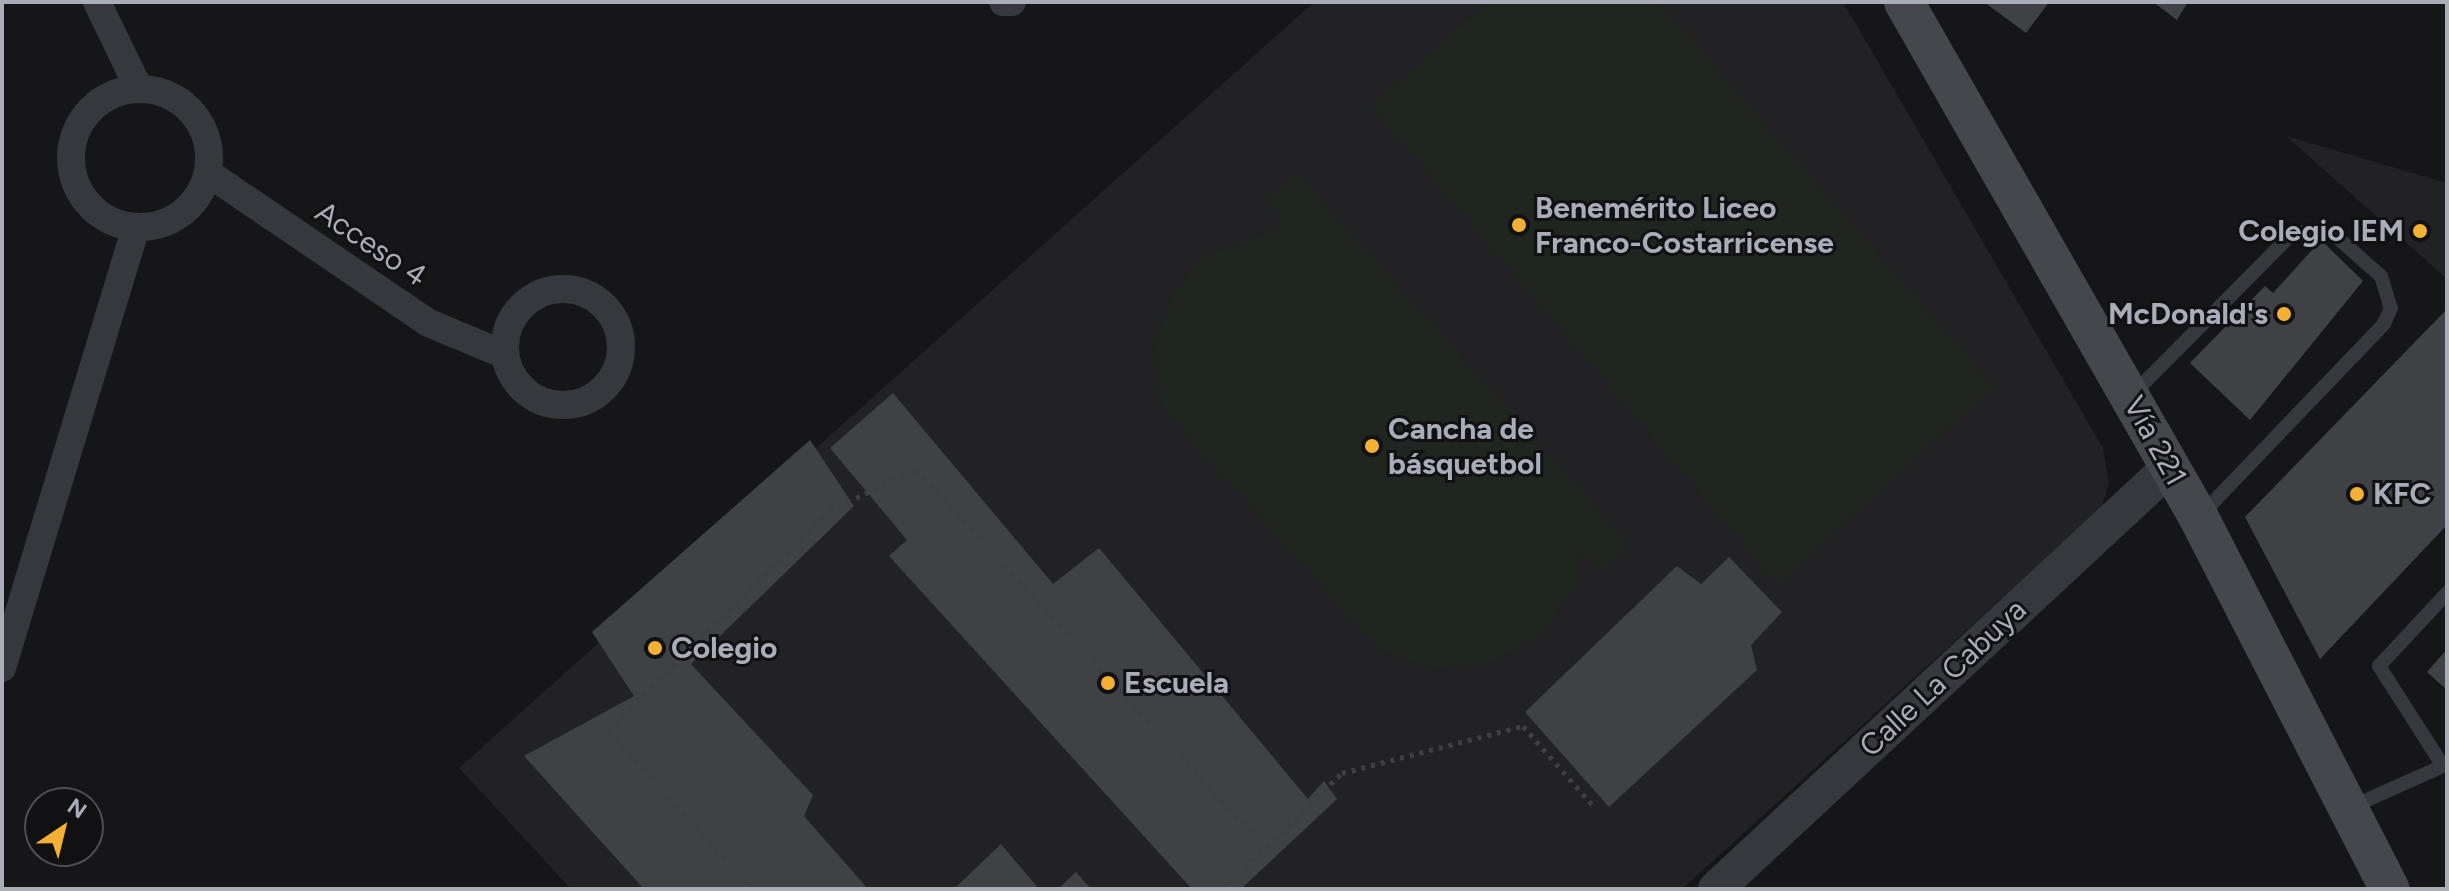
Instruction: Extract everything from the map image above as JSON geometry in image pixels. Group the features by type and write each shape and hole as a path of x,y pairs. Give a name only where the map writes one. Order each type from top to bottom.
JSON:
{"main road":[{"name":"Vía 221","path":"1904,2 2199,518 2390,889"}],"street":[{"path":"97,2 139,89"},
{"path":"1003,2 1012,2"},
{"path":"139,89 160,91 194,114 210,152 208,173 202,191 175,219 136,227 93,210 79,191 71,145 95,104 139,89"},
{"name":"Acceso 4","path":"208,173 429,323 505,355"},
{"path":"2,668 136,227"},
{"path":"555,289 598,300 620,339 610,382 572,404 528,393 505,355 516,312 555,289"},
{"name":"Calle La Cabuya","path":"1716,889 2170,467"}],"lane":[{"path":"2131,397 2294,232 2332,233 2381,276 2391,308 2384,324 2199,518"},
{"path":"2349,808 2445,768 2379,666 2447,593"}],"path":[{"path":"752,889 608,730 829,511 916,469 1267,850"},
{"path":"1223,889 1267,850 1342,773 1523,726 1595,808"}],"shaded area":[{"name":"Benemérito Liceo Franco-Costarricense","path":"1314,2 1843,2 2103,448 2109,483 2101,508 1682,889 571,889 459,768"},
{"path":"1487,2 1659,2 1994,387 1778,585 1371,106"},
{"name":"Colegio IEM","path":"2286,136 2447,183 2447,279"},
{"path":"1297,173 1631,546 1602,570 1577,549 1577,585 1541,633 1495,661 1435,669 1378,649 1163,409 1156,343 1176,289 1204,257 1285,226 1268,199"}],"building":[{"path":"1984,2 2049,2 2026,33"},
{"path":"2153,2 2188,2 2177,20"},
{"name":"McDonald's","path":"2321,240 2363,281 2250,420 2190,363 2265,286 2273,293"},
{"name":"KFC","path":"2447,309 2447,525 2320,659 2245,517"},
{"name":"Escuela","path":"893,393 1053,584 1099,548 1308,799 1324,781 1337,799 1241,889 1192,889 889,556 907,540 830,448"},
{"name":"Colegio","path":"810,440 854,506 691,664 813,795 804,816 868,889 644,889 524,756 634,696 592,632"},
{"path":"1729,557 1782,612 1751,645 1757,670 1609,807 1525,712 1677,566 1701,584"},
{"path":"2447,649 2447,690 2427,672"},
{"path":"1001,844 1039,889 954,889"},
{"path":"1076,872 1091,889 1058,889"}],"place":[{"name":"Benemérito Liceo Franco-Costarricense","path":"1519,225"},
{"name":"Colegio IEM","path":"2420,231"},
{"name":"McDonald's","path":"2284,314"},
{"name":"Cancha de básquetbol","path":"1372,446"},
{"name":"KFC","path":"2357,494"},
{"name":"Colegio","path":"655,648"},
{"name":"Escuela","path":"1108,683"}]}
